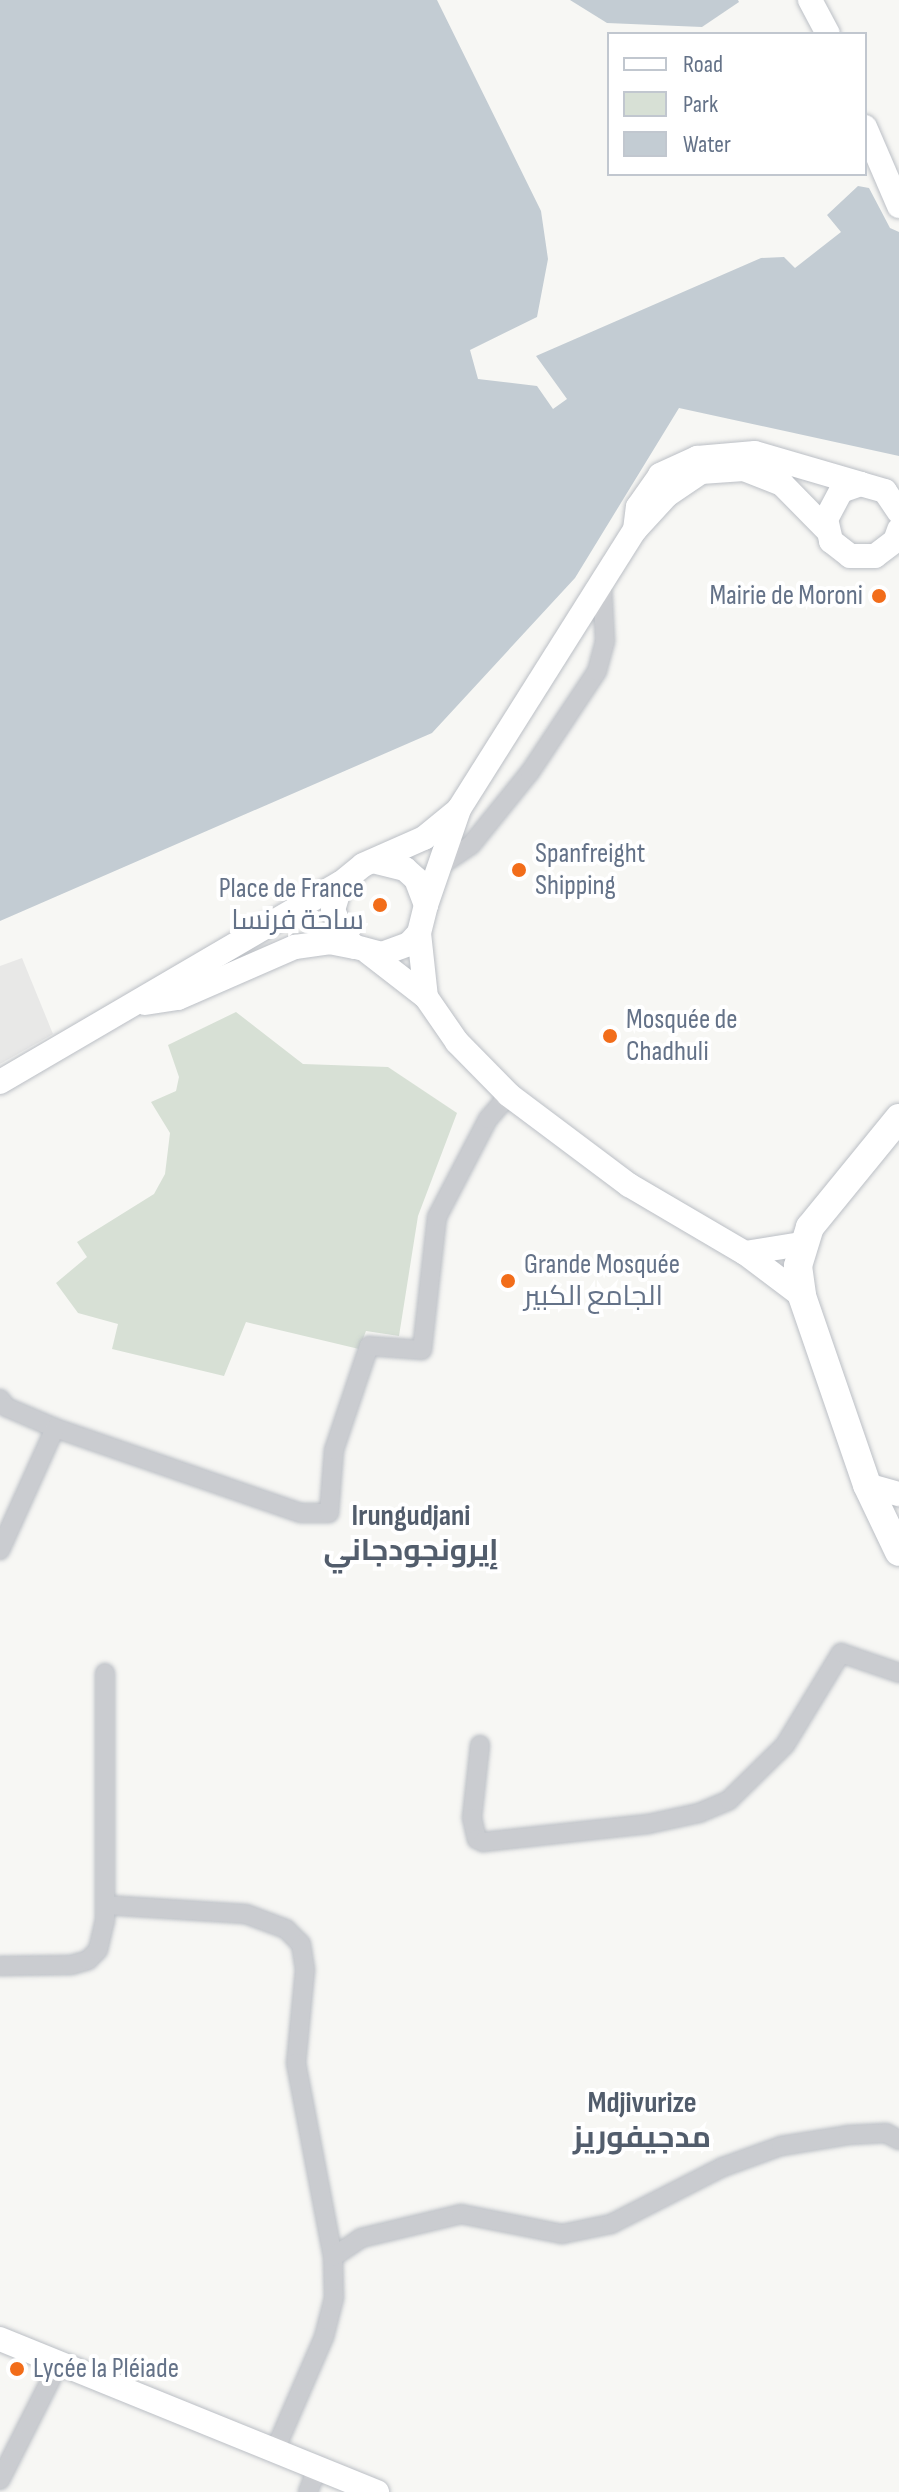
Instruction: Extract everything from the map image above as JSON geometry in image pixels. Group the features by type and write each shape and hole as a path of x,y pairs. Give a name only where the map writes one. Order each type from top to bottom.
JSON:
{"main road":[{"path":"810,0 827,32"},
{"path":"867,132 899,206"},
{"path":"635,530 648,490 660,475 697,458 755,453 878,485 893,499 899,512"},
{"path":"426,997 419,933 437,868 459,809 635,530 683,483 728,466 765,474 827,530 840,550 863,558 886,550 899,530"},
{"path":"827,530 833,499 878,485"},
{"path":"459,809 424,838 350,872 335,896 336,924 361,950 426,997 457,1042 509,1095 629,1185 745,1253 802,1296"},
{"path":"377,862 405,869 416,879 426,905"},
{"path":"0,1082 341,883"},
{"path":"135,1004 178,998 295,947 329,942 361,950 397,951 419,933"},
{"path":"899,1118 802,1244 798,1266 802,1296 867,1485 899,1552"},
{"path":"745,1253 802,1244"},
{"path":"867,1485 899,1494"},
{"path":"0,2339 377,2492"}],"street":[{"path":"437,868 481,833 530,772 597,671 605,641 602,583"},
{"path":"0,1399 6,1407 55,1428 301,1513 329,1513 334,1450 369,1346 422,1350 437,1217 488,1119 509,1095"},
{"path":"0,1550 55,1428"},
{"path":"480,1745 472,1818 477,1839 483,1842 648,1824 699,1813 729,1800 785,1745 841,1653 899,1673"},
{"path":"0,1966 88,1960 102,1938 105,1905 105,1673"},
{"path":"105,1905 246,1914 286,1929 301,1944 305,1970 296,2063 333,2257 334,2298 324,2337 275,2450"},
{"path":"333,2257 361,2238 461,2214 562,2234 611,2224 723,2167 781,2146 848,2135 886,2133 899,2140"},
{"path":"0,2480 60,2361"},
{"path":"308,2492 317,2469"}],"shaded area":[{"path":"22,958 53,1034 0,1064 0,966"}],"green space":[{"path":"236,1012 303,1064 388,1067 457,1113 418,1216 399,1336 366,1331 359,1349 246,1322 224,1376 112,1349 118,1324 78,1313 56,1283 87,1257 77,1242 154,1194 165,1174 170,1133 151,1102 176,1091 179,1077 168,1045"}],"water":[{"path":"0,0 437,0 541,211 548,259 537,317 470,350 478,379 537,386 553,409 567,399 536,356 761,258 784,257 795,268 841,232 827,215 858,186 869,188 890,228 899,232 899,456 679,408 575,578 432,733 0,921"},
{"path":"570,0 739,2 702,27 607,23"}],"place":[{"name":"Mairie de Moroni","path":"879,596"},
{"name":"Spanfreight Shipping","path":"519,870"},
{"name":"Place de France ساحة فرنسا","path":"380,905"},
{"name":"Mosquée de Chadhuli","path":"610,1036"},
{"name":"Grande Mosquée الجامع الكبير","path":"508,1281"},
{"name":"Lycée la Pléiade","path":"17,2369"}],"district":[{"name":"Irungudjani إيرونجودجاني","path":"411,1533"},
{"name":"Mdjivurize مدجيفوريز","path":"642,2120"}]}
